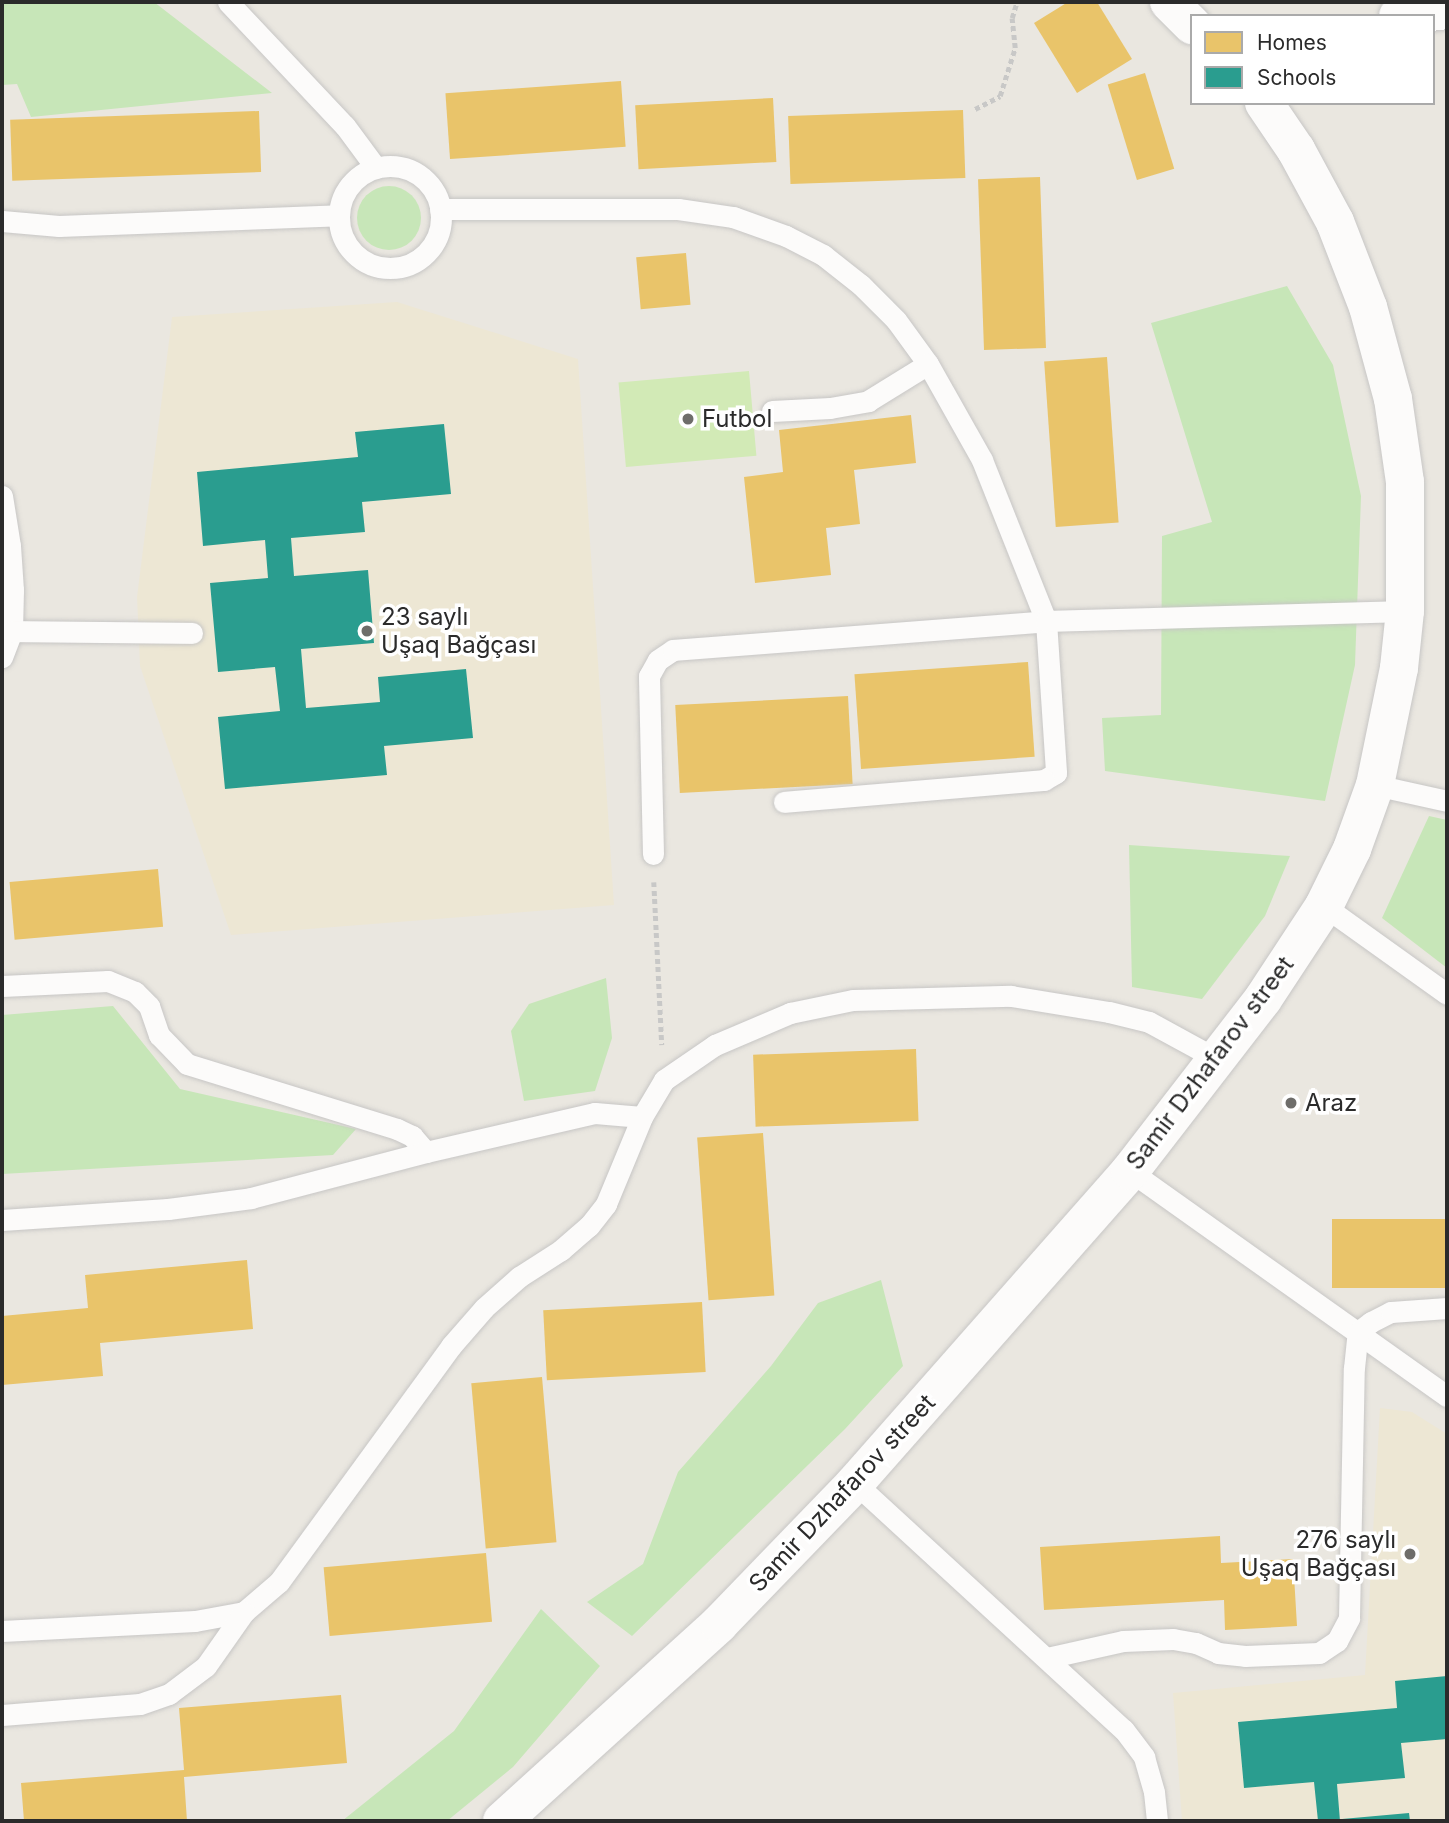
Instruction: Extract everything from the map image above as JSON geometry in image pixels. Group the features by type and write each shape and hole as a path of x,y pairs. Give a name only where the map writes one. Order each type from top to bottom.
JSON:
{"street":[{"path":"1169,2 1190,23"},
{"name":"Samir Dzhafarov street","path":"502,1821 719,1624 855,1483 1129,1171 1263,999 1324,906 1352,849 1375,785 1397,681 1405,611 1405,482 1393,398 1368,307 1335,222 1296,150 1265,105"}],"lane":[{"path":"228,2 345,127 376,168"},
{"path":"398,166 418,174 433,189 440,209 439,230 430,250 413,263 393,269 372,265 354,254 342,235 339,215 344,194 358,177 376,168 398,166"},
{"path":"440,209 678,209 733,217 786,236 823,256 861,285 896,320 928,364 982,460 1046,621 1056,773 1044,780 784,802"},
{"path":"2,221 60,226 339,215"},
{"path":"772,411 830,408 868,401 928,364"},
{"path":"2,496 10,546 12,631 2,657"},
{"path":"653,854 649,676 658,660 673,650 1046,621 1405,611"},
{"path":"12,631 192,633"},
{"path":"1375,785 1447,802"},
{"path":"1324,906 1447,994"},
{"path":"2,986 108,981 135,992 149,1006 159,1035 187,1064 397,1129 412,1136 426,1152"},
{"path":"2,1715 140,1704 169,1694 206,1667 244,1612 279,1582 451,1346 484,1308 519,1277 580,1234 606,1204 642,1116 664,1080 715,1045 790,1013 853,1000 1011,996 1109,1012 1149,1022 1217,1059"},
{"path":"2,1220 168,1209 251,1198 426,1152 595,1113 642,1116"},
{"path":"1129,1171 1447,1396"},
{"path":"1358,1332 1391,1312 1447,1308"},
{"path":"1047,1658 1123,1641 1173,1639 1196,1643 1218,1653 1245,1656 1320,1653 1337,1641 1349,1618 1358,1332"},
{"path":"855,1483 1124,1730 1144,1757 1154,1791 1157,1821"},
{"path":"2,1631 195,1620 244,1612"}],"path":[{"path":"975,109 1000,96 1015,48 1012,18 1017,2"},
{"path":"653,854 664,1080"}],"shaded area":[{"name":"23 saylı Uşaq Bağçası","path":"397,302 578,359 614,905 231,935 140,666 137,597 172,317"},
{"name":"276 saylı Uşaq Bağçası","path":"1380,1408 1412,1412 1447,1434 1447,1821 1182,1821 1173,1693 1365,1675"}],"green space":[{"path":"2,2 154,2 272,93 31,117 17,84 2,85"},
{"path":"383,186 395,186 412,195 419,206 419,230 412,241 395,250 383,250 371,245 362,236 357,224 357,212 362,200 371,191"},
{"path":"1287,286 1333,365 1361,496 1355,665 1325,801 1105,771 1102,718 1161,715 1162,536 1212,522 1151,323"},
{"name":"Futbol","path":"749,371 756,456 626,467 618,382"},
{"path":"1429,816 1447,820 1447,968 1382,918"},
{"path":"1129,845 1290,856 1265,916 1202,999 1132,987"},
{"path":"606,978 612,1038 595,1091 524,1101 511,1031 529,1004"},
{"path":"113,1006 180,1089 356,1129 333,1155 2,1174 2,1015"},
{"path":"881,1280 903,1366 845,1429 632,1636 587,1602 643,1564 678,1472 771,1366 818,1303"},
{"path":"541,1609 600,1666 513,1767 447,1821 342,1821 454,1731"}],"building: Homes":[{"path":"1068,2 1097,2 1132,59 1077,93 1034,23"},
{"path":"1145,73 1174,169 1137,180 1108,84"},
{"path":"621,81 626,147 450,159 445,93"},
{"path":"773,98 776,162 639,169 635,105"},
{"path":"963,110 965,178 790,184 788,116"},
{"path":"259,111 261,172 12,181 10,120"},
{"path":"1040,177 1046,348 984,350 978,179"},
{"path":"686,253 691,305 641,309 636,257"},
{"path":"1107,357 1119,523 1056,527 1044,361"},
{"path":"911,415 916,463 854,470 860,524 826,528 831,575 755,583 744,477 783,472 779,430"},
{"path":"1028,662 1035,757 861,769 854,674"},
{"path":"848,696 853,784 680,793 675,705"},
{"path":"158,869 163,927 15,940 10,882"},
{"path":"916,1049 919,1121 756,1127 753,1055"},
{"path":"763,1133 774,1296 709,1300 697,1138"},
{"path":"1332,1219 1447,1219 1447,1288 1332,1288"},
{"path":"247,1260 253,1329 100,1343 103,1376 2,1385 2,1316 88,1308 85,1275"},
{"path":"702,1302 706,1372 547,1380 543,1310"},
{"path":"542,1377 556,1542 486,1549 471,1383"},
{"path":"1220,1536 1221,1563 1293,1559 1297,1626 1225,1630 1224,1600 1044,1610 1040,1547"},
{"path":"486,1553 492,1622 330,1636 324,1567"},
{"path":"341,1695 347,1763 184,1777 187,1821 24,1821 21,1783 184,1770 179,1708"}],"building: Schools":[{"path":"444,424 451,494 362,502 365,532 291,538 294,576 368,570 374,643 301,649 306,708 380,702 378,677 466,669 473,738 384,746 387,775 225,789 218,717 280,711 275,667 218,672 210,583 268,578 265,540 203,546 197,472 358,457 355,432"},
{"path":"1447,1676 1447,1739 1401,1743 1405,1778 1337,1784 1340,1821 1318,1821 1314,1782 1244,1788 1238,1722 1397,1708 1395,1681"},
{"path":"1409,1813 1410,1821 1342,1821 1342,1819"}],"place":[{"name":"Futbol","path":"688,419"},
{"name":"23 saylı Uşaq Bağçası","path":"367,631"},
{"name":"Araz","path":"1291,1103"},
{"name":"276 saylı Uşaq Bağçası","path":"1410,1554"}]}
